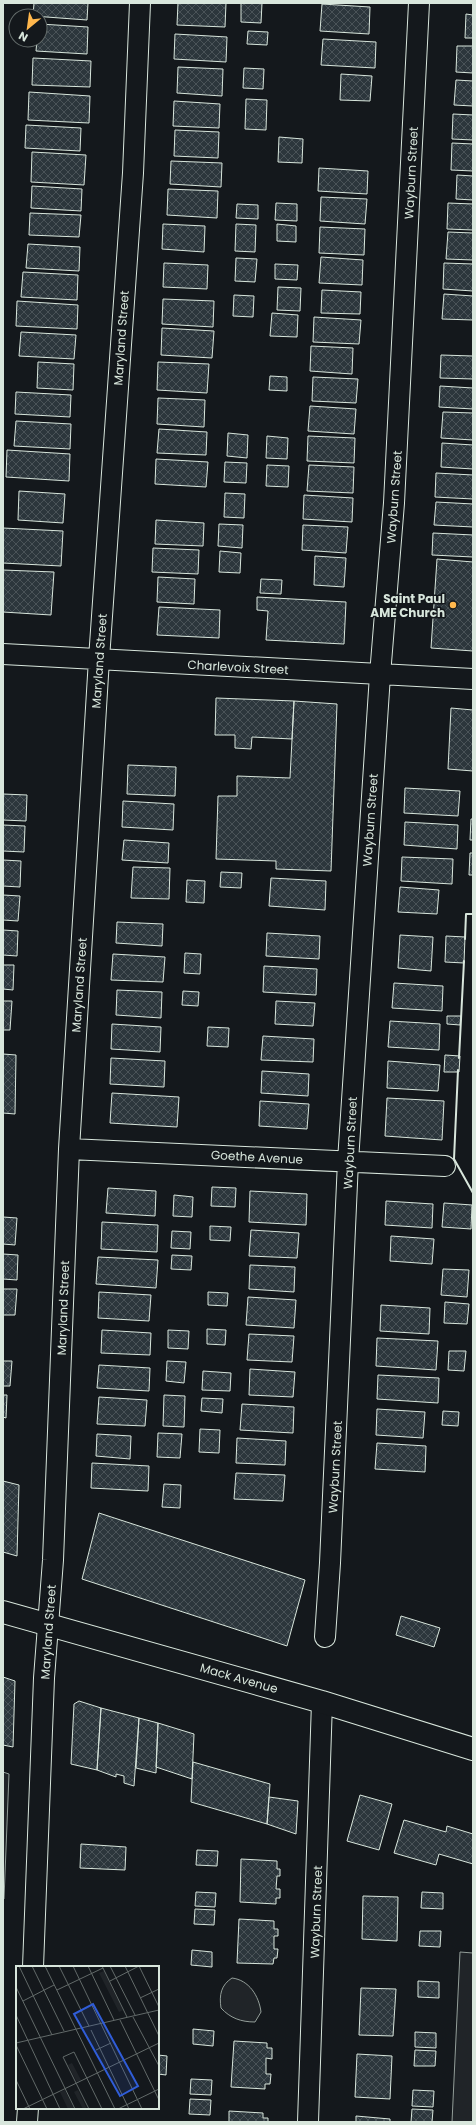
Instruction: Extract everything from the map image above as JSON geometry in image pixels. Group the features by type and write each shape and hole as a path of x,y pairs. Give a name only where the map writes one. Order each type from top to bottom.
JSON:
{"main road":[{"name":"Mack Avenue","path":"3,1612 322,1702 473,1749"}],"street":[{"name":"Maryland Street","path":"33,1966 44,1678 53,1560 69,1149 99,659 133,173 140,3"},
{"name":"Wayburn Street","path":"324,1637 330,1563 348,1161 380,675 394,503 419,3"},
{"name":"Charlevoix Street","path":"3,654 473,679"},
{"name":"Goethe Avenue","path":"69,1149 445,1166"},
{"name":"Wayburn Street","path":"308,2122 322,1702"},
{"path":"27,2122 28,2109"}],"shaded area":[{"path":"3,1772 9,1774 4,1899 3,1899"},
{"path":"460,1952 473,1953 473,2122 452,2122"},
{"path":"232,1978 238,1979 248,1985 258,2000 261,2012 255,2022 236,2019 221,2008 220,1999 223,1987"}],"building":[{"path":"34,3 88,3 87,20 48,17 48,8 34,8"},
{"path":"178,3 226,3 225,27 177,25"},
{"path":"241,3 262,3 261,23 241,22"},
{"path":"322,4 370,7 369,34 320,31"},
{"path":"466,14 473,15 473,38 465,38"},
{"path":"48,24 88,27 87,54 36,51 36,48 48,48"},
{"path":"248,31 268,32 267,45 247,44"},
{"path":"175,34 227,37 226,62 174,59"},
{"path":"323,39 376,42 375,68 321,65"},
{"path":"457,46 473,46 473,73 456,72"},
{"path":"33,58 91,61 90,87 32,85"},
{"path":"178,67 223,69 222,96 177,93"},
{"path":"244,68 264,69 263,89 243,88"},
{"path":"341,74 372,76 370,101 340,100"},
{"path":"456,80 473,81 473,106 454,105"},
{"path":"29,92 90,96 89,123 28,120"},
{"path":"246,99 267,100 266,130 245,129"},
{"path":"174,101 220,104 219,128 173,126"},
{"path":"453,114 473,115 473,140 452,139"},
{"path":"26,125 81,128 80,151 25,148"},
{"path":"175,130 219,132 218,158 174,156"},
{"path":"279,137 303,139 302,163 278,162"},
{"path":"452,143 473,144 473,171 451,170"},
{"path":"32,152 86,155 84,185 31,182"},
{"path":"171,161 222,163 221,187 170,184"},
{"path":"319,168 368,171 367,194 318,191"},
{"path":"457,175 473,176 473,200 456,199"},
{"path":"32,186 82,189 81,211 31,208"},
{"path":"168,189 218,191 217,218 167,215"},
{"path":"321,197 367,199 365,224 320,221"},
{"path":"276,203 297,204 297,221 275,220"},
{"path":"448,203 473,204 473,230 447,229"},
{"path":"237,204 258,205 258,219 236,218"},
{"path":"30,213 81,215 79,237 29,235"},
{"path":"163,224 205,226 204,252 162,249"},
{"path":"236,224 256,225 255,252 235,251"},
{"path":"277,224 296,226 296,242 277,241"},
{"path":"320,227 365,229 364,255 319,253"},
{"path":"448,232 473,233 473,260 446,259"},
{"path":"28,244 80,247 79,271 26,268"},
{"path":"321,257 363,260 362,285 319,283"},
{"path":"236,258 257,259 255,282 235,281"},
{"path":"164,263 208,265 207,289 163,287"},
{"path":"444,263 473,264 473,291 443,289"},
{"path":"275,264 298,265 297,280 275,279"},
{"path":"23,272 78,275 77,300 21,297"},
{"path":"278,287 301,288 300,311 277,310"},
{"path":"322,290 361,292 360,314 321,313"},
{"path":"444,294 473,296 473,320 442,319"},
{"path":"234,295 254,296 253,317 233,316"},
{"path":"163,299 214,301 213,327 162,324"},
{"path":"17,301 78,305 77,329 16,326"},
{"path":"272,313 298,315 297,337 270,336"},
{"path":"314,317 361,320 359,344 313,342"},
{"path":"162,328 214,331 212,358 161,355"},
{"path":"21,332 76,335 74,359 19,356"},
{"path":"311,346 353,348 352,374 310,371"},
{"path":"441,355 473,356 473,379 440,378"},
{"path":"38,362 74,364 73,390 37,388"},
{"path":"158,362 209,364 207,393 157,390"},
{"path":"270,376 287,377 287,391 269,390"},
{"path":"313,377 358,379 356,403 312,401"},
{"path":"440,386 473,388 473,409 439,407"},
{"path":"16,392 71,395 70,417 15,414"},
{"path":"158,398 205,400 204,427 157,424"},
{"path":"310,406 356,409 354,434 308,431"},
{"path":"443,412 473,413 473,440 441,438"},
{"path":"16,421 71,424 70,449 14,446"},
{"path":"159,429 207,432 206,455 157,453"},
{"path":"228,433 248,435 247,458 227,456"},
{"path":"267,436 288,438 287,459 266,458"},
{"path":"308,436 355,438 354,463 307,461"},
{"path":"442,443 473,445 473,469 441,467"},
{"path":"7,450 70,454 69,481 6,477"},
{"path":"156,459 208,462 206,487 155,484"},
{"path":"225,462 247,463 246,483 224,482"},
{"path":"267,465 289,466 288,487 266,486"},
{"path":"309,465 354,467 353,493 307,491"},
{"path":"436,473 473,475 473,499 435,497"},
{"path":"19,491 65,494 63,523 18,520"},
{"path":"225,493 245,494 244,518 224,517"},
{"path":"304,495 353,498 352,522 303,519"},
{"path":"436,502 473,504 473,527 434,525"},
{"path":"156,520 204,523 203,546 155,544"},
{"path":"219,524 243,525 242,548 218,546"},
{"path":"303,525 348,527 346,553 302,550"},
{"path":"3,528 63,531 61,566 3,563"},
{"path":"433,533 473,535 473,557 432,555"},
{"path":"153,548 199,550 198,574 152,572"},
{"path":"220,551 241,553 240,573 219,572"},
{"path":"315,556 346,558 344,587 314,585"},
{"name":"Saint Paul AME Church","path":"437,559 473,562 473,651 431,648"},
{"path":"3,570 54,572 51,615 3,612"},
{"path":"158,577 195,579 194,604 157,602"},
{"path":"261,579 282,580 281,594 260,593"},
{"path":"257,597 346,602 344,644 266,640 268,611 257,610"},
{"path":"159,607 220,610 219,638 157,635"},
{"path":"216,698 294,701 292,739 252,737 251,749 235,748 235,735 215,735"},
{"path":"294,701 337,704 331,871 276,869 276,861 216,859 218,796 237,796 237,776 290,778"},
{"path":"451,708 473,710 473,771 448,769"},
{"path":"128,765 176,767 175,796 127,794"},
{"path":"405,788 460,791 458,816 404,813"},
{"path":"3,794 27,795 26,821 3,820"},
{"path":"123,801 174,804 173,830 122,827"},
{"path":"471,819 473,819 473,840 470,840"},
{"path":"405,822 458,825 457,849 404,845"},
{"path":"3,825 25,826 24,852 3,851"},
{"path":"124,840 169,843 168,863 122,860"},
{"path":"470,853 473,853 473,875 469,875"},
{"path":"402,857 453,859 452,884 401,881"},
{"path":"3,860 21,861 20,887 3,886"},
{"path":"133,867 170,868 169,899 131,898"},
{"path":"221,872 242,873 241,888 220,887"},
{"path":"271,878 326,881 325,910 269,906"},
{"path":"187,880 205,881 204,903 186,902"},
{"path":"400,887 439,890 437,914 398,912"},
{"path":"3,895 20,896 18,921 3,920"},
{"path":"117,922 163,924 162,946 116,943"},
{"path":"3,930 18,931 17,956 3,955"},
{"path":"267,933 320,936 319,959 266,956"},
{"path":"400,935 433,937 431,971 398,968"},
{"path":"446,936 465,937 464,963 445,962"},
{"path":"185,953 201,954 200,974 184,973"},
{"path":"113,954 165,957 163,982 111,980"},
{"path":"3,965 14,965 13,990 3,989"},
{"path":"264,966 317,969 316,995 263,992"},
{"path":"394,983 443,986 442,1011 392,1008"},
{"path":"117,990 162,992 161,1018 116,1015"},
{"path":"183,991 199,992 198,1006 182,1005"},
{"path":"3,1001 12,1001 10,1030 3,1030"},
{"path":"276,1001 315,1003 313,1026 275,1024"},
{"path":"447,1016 461,1016 460,1025 447,1024"},
{"path":"390,1021 440,1024 439,1050 388,1047"},
{"path":"112,1024 161,1027 160,1052 111,1049"},
{"path":"208,1027 229,1028 228,1047 207,1046"},
{"path":"263,1036 314,1039 313,1062 261,1060"},
{"path":"3,1054 16,1055 15,1114 3,1113"},
{"path":"445,1055 460,1056 459,1072 444,1072"},
{"path":"111,1058 165,1061 164,1087 110,1084"},
{"path":"388,1061 440,1065 438,1091 387,1088"},
{"path":"262,1071 309,1074 308,1096 261,1093"},
{"path":"112,1093 179,1097 177,1127 110,1123"},
{"path":"387,1098 444,1101 442,1140 385,1136"},
{"path":"260,1101 309,1104 307,1129 259,1126"},
{"path":"212,1187 236,1188 235,1207 211,1206"},
{"path":"108,1188 156,1191 155,1216 106,1213"},
{"path":"250,1191 307,1194 306,1225 249,1222"},
{"path":"174,1195 193,1197 192,1217 173,1216"},
{"path":"386,1201 433,1204 432,1228 385,1225"},
{"path":"444,1203 472,1205 471,1229 442,1227"},
{"path":"3,1217 17,1218 15,1245 3,1244"},
{"path":"102,1222 158,1225 157,1252 101,1249"},
{"path":"210,1226 231,1227 230,1241 210,1240"},
{"path":"251,1230 299,1233 297,1258 249,1256"},
{"path":"172,1231 191,1232 190,1249 171,1248"},
{"path":"391,1236 434,1239 432,1264 390,1261"},
{"path":"3,1254 18,1255 17,1280 3,1279"},
{"path":"172,1255 192,1256 191,1270 171,1269"},
{"path":"98,1257 158,1260 156,1288 96,1284"},
{"path":"250,1265 295,1267 294,1292 249,1289"},
{"path":"443,1269 469,1270 467,1297 441,1295"},
{"path":"3,1289 17,1289 15,1315 3,1315"},
{"path":"99,1292 151,1295 149,1321 98,1318"},
{"path":"208,1292 228,1293 227,1306 208,1305"},
{"path":"248,1297 296,1300 294,1328 246,1325"},
{"path":"445,1302 469,1304 467,1324 444,1323"},
{"path":"381,1305 430,1308 429,1334 380,1331"},
{"path":"207,1329 226,1330 225,1345 207,1344"},
{"path":"102,1330 151,1333 150,1355 101,1353"},
{"path":"168,1330 189,1331 188,1349 168,1348"},
{"path":"249,1334 294,1336 292,1362 247,1360"},
{"path":"377,1338 438,1341 436,1370 376,1366"},
{"path":"449,1351 466,1351 464,1371 448,1370"},
{"path":"3,1361 12,1361 10,1386 3,1386"},
{"path":"167,1361 186,1362 184,1383 166,1381"},
{"path":"99,1365 150,1368 149,1391 97,1388"},
{"path":"250,1369 295,1372 293,1397 249,1395"},
{"path":"203,1371 231,1373 230,1391 202,1390"},
{"path":"378,1375 439,1378 438,1403 377,1399"},
{"path":"3,1395 7,1395 6,1418 3,1417"},
{"path":"164,1395 185,1396 184,1427 163,1426"},
{"path":"99,1397 147,1400 145,1426 97,1424"},
{"path":"202,1398 223,1399 222,1413 201,1411"},
{"path":"242,1404 294,1407 293,1433 240,1430"},
{"path":"377,1409 425,1412 423,1438 376,1435"},
{"path":"443,1411 459,1412 458,1426 442,1425"},
{"path":"200,1429 220,1430 219,1453 199,1452"},
{"path":"158,1433 182,1434 180,1458 157,1457"},
{"path":"97,1434 131,1436 130,1459 96,1456"},
{"path":"237,1438 286,1441 285,1465 236,1463"},
{"path":"377,1443 426,1446 425,1472 375,1469"},
{"path":"92,1463 149,1466 148,1491 91,1488"},
{"path":"236,1473 285,1475 283,1501 234,1499"},
{"path":"3,1481 19,1485 17,1556 3,1552"},
{"path":"164,1484 181,1485 180,1508 162,1507"},
{"path":"99,1513 305,1580 287,1646 82,1579"},
{"path":"401,1616 440,1628 434,1647 396,1635"},
{"path":"3,1677 15,1681 13,1747 3,1745"},
{"path":"79,1701 101,1708 97,1770 71,1764 74,1704"},
{"path":"101,1708 139,1718 134,1786 124,1783 124,1776 116,1774 116,1777 97,1770"},
{"path":"139,1718 158,1723 156,1773 136,1768"},
{"path":"158,1723 194,1734 192,1779 156,1767"},
{"path":"193,1762 270,1784 267,1824 191,1802"},
{"path":"360,1795 392,1804 379,1850 347,1841"},
{"path":"269,1797 298,1801 296,1834 267,1824"},
{"path":"404,1820 446,1832 447,1826 473,1834 473,1864 439,1854 436,1865 394,1853"},
{"path":"81,1844 126,1847 125,1870 80,1868"},
{"path":"197,1850 218,1851 217,1866 196,1865"},
{"path":"241,1859 277,1861 277,1869 280,1869 280,1876 277,1876 276,1889 280,1889 280,1898 276,1898 276,1904 240,1902"},
{"path":"196,1892 216,1893 215,1907 195,1906"},
{"path":"422,1892 443,1893 443,1909 421,1908"},
{"path":"363,1896 398,1897 397,1941 362,1939"},
{"path":"195,1909 215,1910 214,1925 194,1924"},
{"path":"239,1919 274,1921 274,1929 278,1929 278,1936 274,1936 274,1949 278,1949 277,1958 274,1958 273,1964 237,1963"},
{"path":"420,1931 441,1931 440,1947 419,1946"},
{"path":"192,1950 212,1952 212,1967 191,1965"},
{"path":"418,1981 439,1982 439,1998 418,1997"},
{"path":"361,1988 396,1989 393,2036 359,2035"},
{"path":"193,2029 214,2031 213,2046 193,2044"},
{"path":"415,2032 436,2033 436,2048 415,2047"},
{"path":"234,2041 267,2043 267,2048 272,2048 272,2059 266,2058 266,2074 271,2074 270,2084 265,2084 265,2089 231,2087"},
{"path":"415,2050 436,2051 435,2066 414,2066"},
{"path":"357,2054 392,2056 390,2099 355,2097"},
{"path":"159,2055 167,2056 166,2075 159,2074"},
{"path":"191,2079 212,2080 211,2095 190,2094"},
{"path":"413,2090 434,2091 433,2107 412,2106"},
{"path":"190,2099 211,2100 210,2115 189,2114"},
{"path":"412,2109 433,2110 432,2122 411,2122"},
{"path":"229,2111 263,2113 263,2118 268,2118 268,2122 229,2122"},
{"path":"356,2116 390,2119 390,2122 356,2122"}],"wall":[{"path":"465,939 466,914 473,914"},
{"path":"459,1058 464,961"},
{"path":"458,1070 454,1159 473,1193"}],"place":[{"name":"Saint Paul AME Church","path":"453,605"}]}
